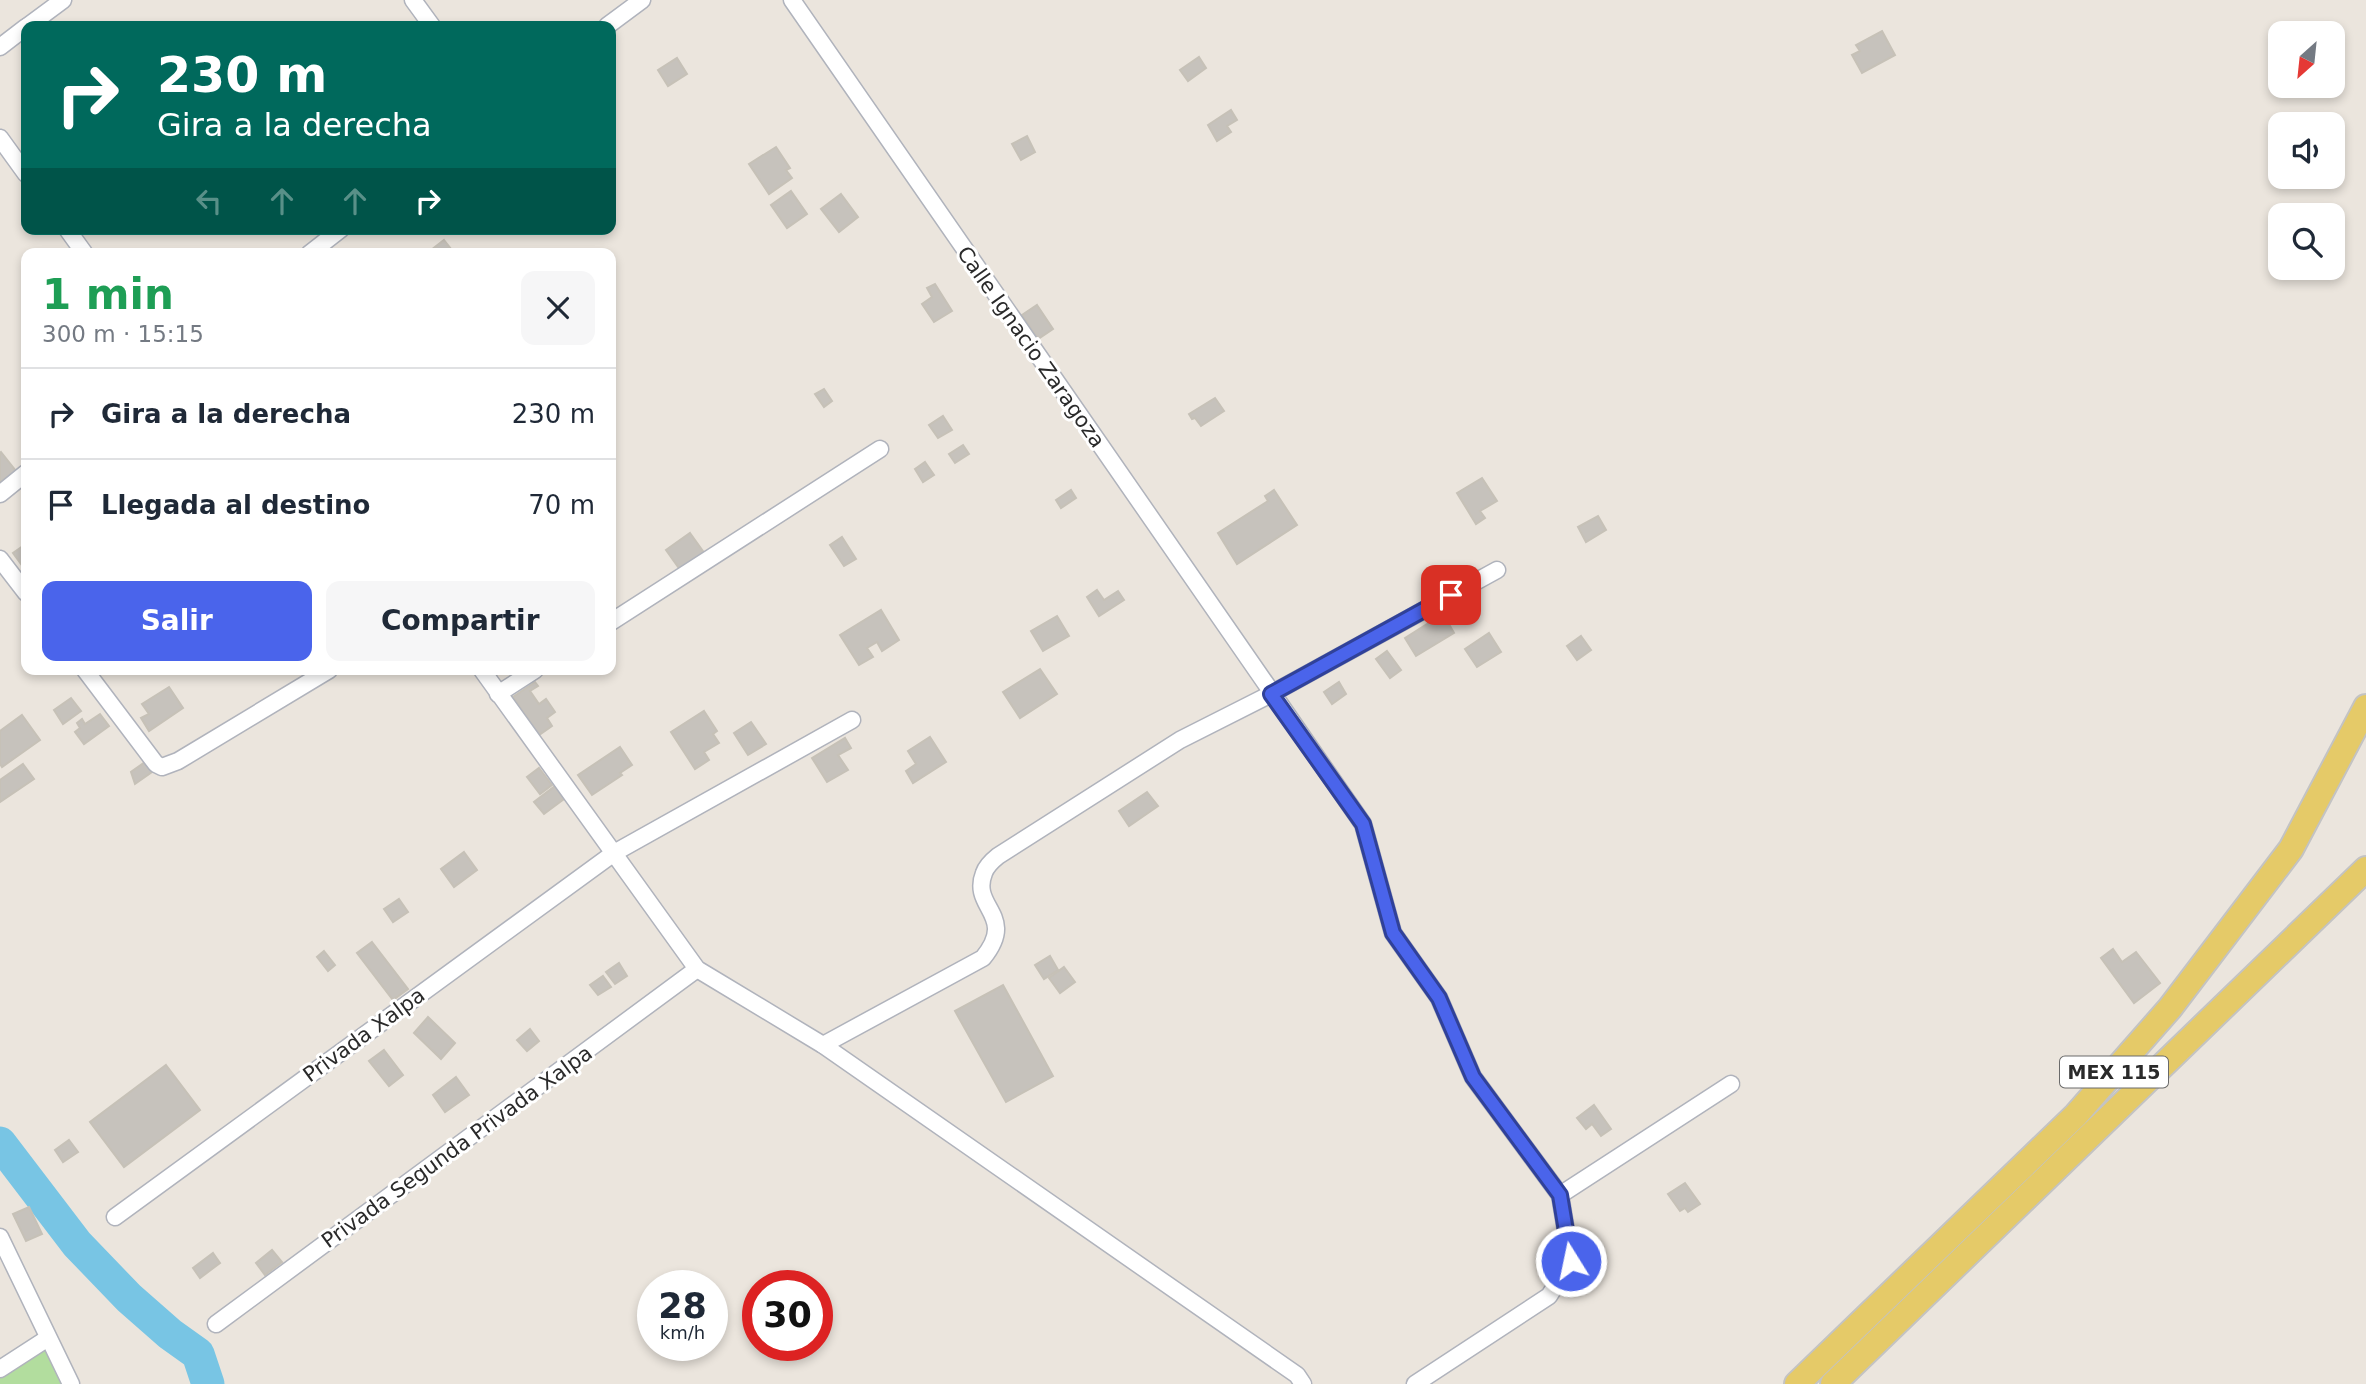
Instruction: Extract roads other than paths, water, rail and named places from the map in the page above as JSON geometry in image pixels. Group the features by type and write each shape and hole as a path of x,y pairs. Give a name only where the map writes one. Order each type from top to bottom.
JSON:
{"main road":[{"name":"MEX 115","path":"1797,1384 2076,1115 2170,1008 2291,849 2366,707"},
{"name":"MEX 115","path":"1833,1384 2366,869"}],"street":[{"path":"35,21 62,0"},
{"path":"413,0 428,21"},
{"path":"614,21 642,0"},
{"name":"Calle Ignacio Zaragoza","path":"792,0 1363,824 1393,933 1439,998 1473,1077 1560,1195"},
{"path":"0,47 21,31"},
{"path":"0,138 21,167"},
{"path":"317,248 333,235"},
{"path":"616,618 880,449"},
{"path":"0,494 21,477"},
{"path":"0,558 21,586"},
{"path":"823,1045 983,958 995,943 998,926 982,892 984,872 998,856 1180,740 1271,694 1497,570"},
{"path":"89,675 156,764 162,767 178,761 321,675"},
{"path":"485,675 697,969 823,1045 1297,1375 1303,1384"},
{"path":"498,694 527,675"},
{"name":"Privada Xalpa","path":"115,1217 614,853 852,720"},
{"name":"Privada Segunda Privada Xalpa","path":"216,1324 697,969"},
{"path":"1415,1384 1549,1296 1571,1261 1560,1195 1731,1084"},
{"path":"0,1237 71,1384"},
{"path":"0,1369 48,1338"}],"waterway":[{"path":"0,1143 77,1244 129,1298 170,1334 198,1354 208,1384"}]}
